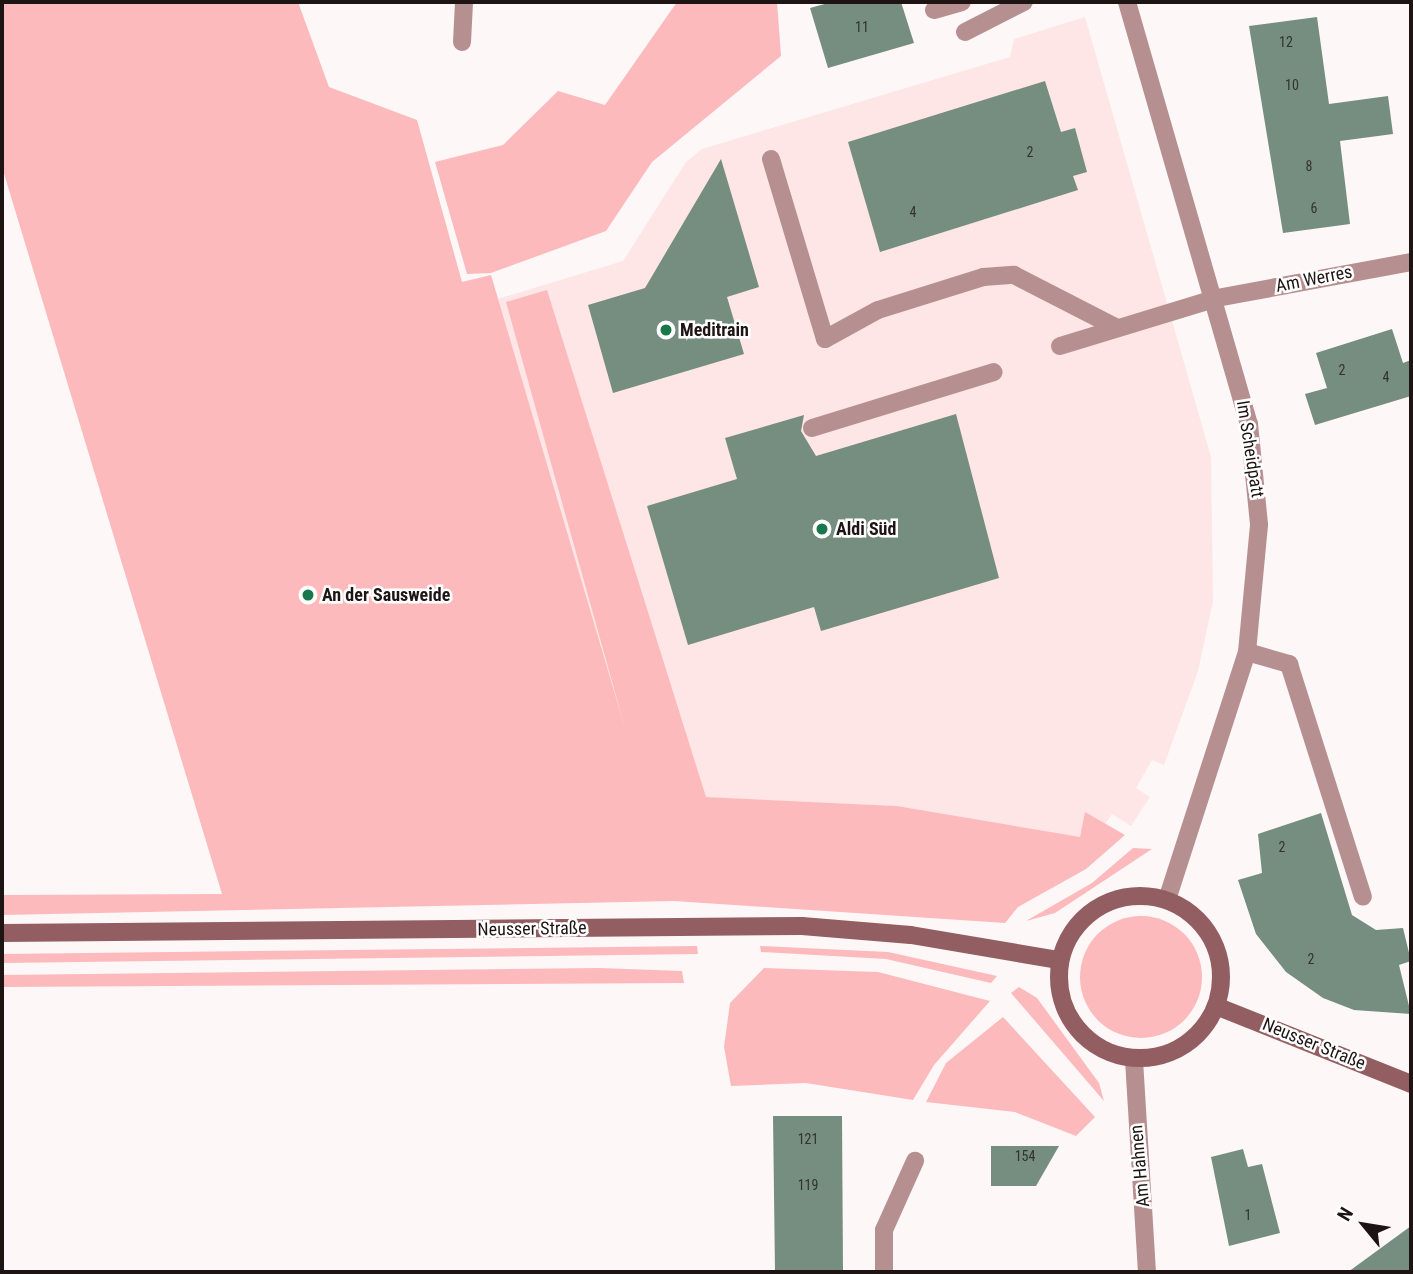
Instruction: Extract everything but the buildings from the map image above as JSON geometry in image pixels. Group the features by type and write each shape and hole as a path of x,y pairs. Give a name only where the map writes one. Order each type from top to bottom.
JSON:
{"main road":[{"path":"1133,895 1167,899 1195,916 1214,942 1221,974 1216,1006 1200,1031 1178,1049 1134,1060 1091,1042 1070,1020 1059,991 1059,960 1074,929 1100,906 1133,895"},
{"name":"Neusser Straße","path":"2,933 802,926 911,935 1059,960"},
{"name":"Neusser Straße","path":"1216,1006 1411,1084"}],"street":[{"path":"462,43 464,2"},
{"path":"934,10 962,2"},
{"path":"965,32 1024,2"},
{"name":"Im Scheidpatt","path":"1127,2 1217,298 1250,424 1257,488 1258,577 1247,652 1167,899"},
{"path":"771,159 825,338 878,310 983,277 1014,275 1117,328"},
{"name":"Am Werres","path":"1217,298 1411,262"},
{"path":"1060,346 1217,298"},
{"path":"811,428 995,372"},
{"path":"1247,652 1289,664 1363,897"},
{"name":"Am Hahnen","path":"1134,1060 1147,1272"},
{"path":"884,1272 884,1230 915,1161"}],"shaded area":[{"path":"2,2 298,2 329,87 417,120 462,282 491,275 625,728 506,302 547,290 706,797 897,806 1080,837 1085,812 1125,835 1086,869 1018,907 1005,923 674,901 2,915 2,895 222,894 2,167"},
{"path":"677,2 777,2 781,56 652,162 606,231 491,273 467,274 435,162 503,145 558,91 605,105"},
{"path":"1085,17 1211,457 1213,601 1198,671 1164,765 1152,760 1136,788 1150,797 1131,826 1112,814 1105,824 1085,813 1080,838 897,806 706,797 646,804 498,299 623,261 686,162 702,149 1010,57 1014,39"},
{"path":"1133,848 1152,849 1055,913 1026,921 1092,883"},
{"path":"1141,916 1164,921 1184,934 1197,954 1202,977 1197,1000 1184,1020 1164,1033 1141,1038 1118,1033 1098,1020 1085,1000 1080,977 1085,954 1098,934 1118,921"},
{"path":"697,946 698,954 2,963 2,954"},
{"path":"760,946 888,952 997,976 991,983 886,959 761,952"},
{"path":"599,968 682,971 684,983 2,987 2,975"},
{"path":"764,968 878,972 990,1001 934,1065 913,1100 806,1083 731,1086 724,1047 730,1003"},
{"path":"1019,987 1037,998 1099,1083 1104,1101 1011,993"},
{"path":"1003,1017 1095,1117 1076,1136 1015,1112 926,1102 946,1063"}],"place":[{"name":"Meditrain","path":"666,330"},
{"name":"Aldi Süd","path":"822,529"},
{"name":"An der Sausweide","path":"308,595"}]}
